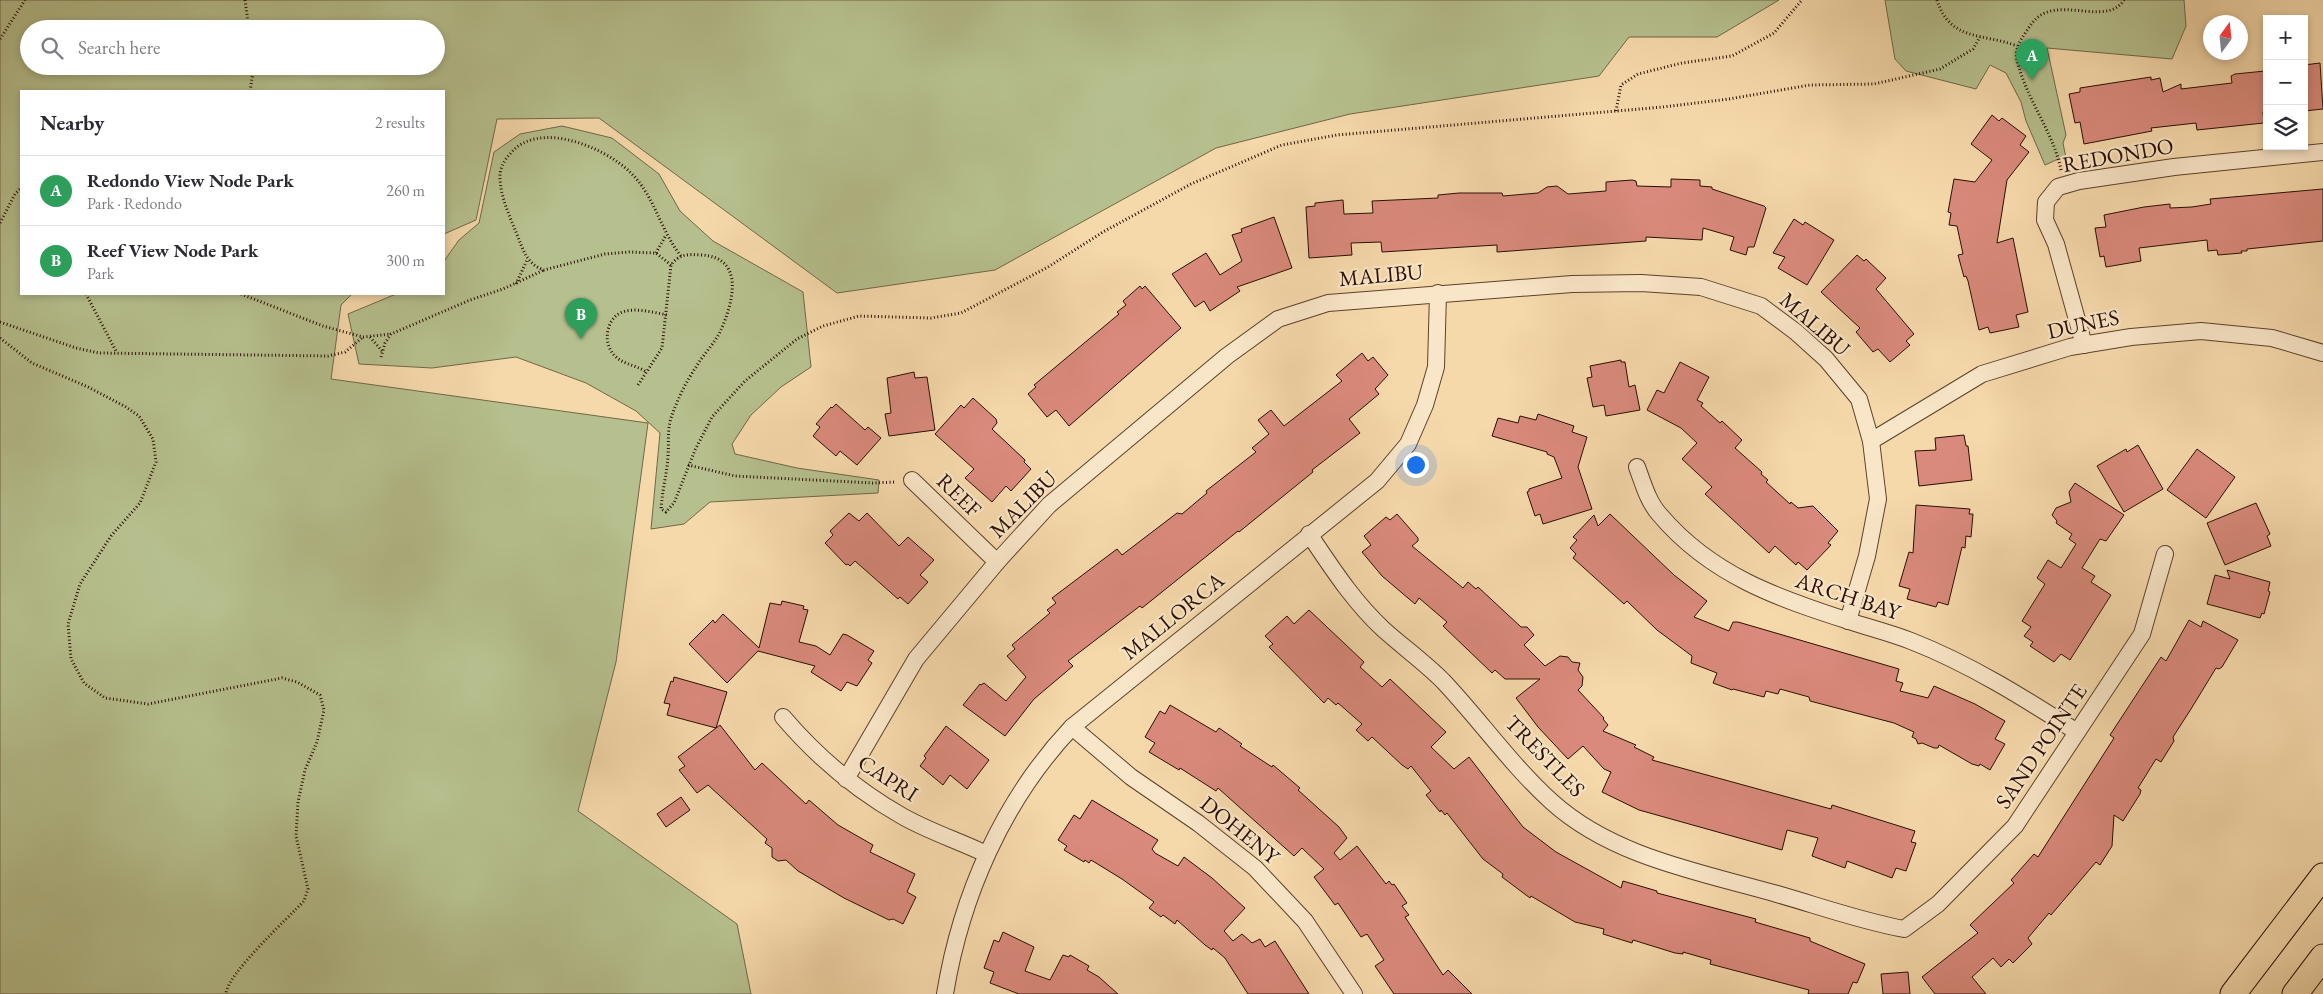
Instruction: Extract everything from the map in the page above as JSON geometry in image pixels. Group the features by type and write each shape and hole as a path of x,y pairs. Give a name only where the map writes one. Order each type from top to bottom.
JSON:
{"main road":[{"path":"2233,994 2323,876"},
{"path":"2295,994 2323,957"}],"street":[{"name":"REDONDO","path":"2084,345 2056,244 2045,220 2046,202 2058,187 2079,181 2174,167 2323,152"},
{"name":"MALIBU","path":"846,779 916,659 997,562 1049,505 1227,356 1278,319 1328,303 1572,284 1641,283 1701,286 1761,306 1796,332 1826,359 1859,399 1871,441 1878,499 1867,556 1848,621"},
{"name":"MALLORCA","path":"946,994 951,958 966,904 986,854 1047,755 1072,727 1309,534 1378,481 1408,444 1425,405 1436,367 1438,293"},
{"name":"DUNES","path":"1871,441 1982,374 2084,345 2131,336 2201,331 2272,338 2323,353"},
{"name":"ARCH BAY","path":"1637,467 1646,491 1659,514 1692,545 1728,573 1758,589 1848,621 1909,640 1947,657 2024,698 2077,732"},
{"name":"REEF","path":"912,480 997,562"},
{"name":"TRESTLES","path":"1309,534 1348,593 1372,617 1427,665 1467,706 1552,802 1595,833 1630,850 1682,867 1871,923 1904,930"},
{"name":"SAND POINTE","path":"1904,930 1938,904 2015,826 2142,634 2165,554"},
{"name":"CAPRI","path":"783,718 810,749 846,779 903,817 986,854"},
{"name":"DOHENY","path":"1072,727 1131,778 1198,823 1256,868 1305,921 1354,994"}],"path":[{"path":"0,39 25,0"},
{"path":"245,0 248,20"},
{"path":"1616,111 1621,85 1638,74 1682,63 1732,56 1774,34 1802,0"},
{"path":"1937,0 1940,10 1948,22 1957,29 2017,46"},
{"path":"2064,186 2058,155 2035,109 2016,58 2017,46 2035,19 2044,13 2072,9 2109,12 2119,7 2124,0"},
{"path":"638,385 662,348 671,265 677,258 687,254 711,255 725,262 732,273 729,309 719,333 696,366 671,418 661,509 666,512 674,503 695,450 712,417 745,381 797,339 824,326 859,316 931,318 961,313 1048,267 1103,232 1191,184 1282,145 1337,135 1616,111 1729,99 1810,85 1874,84 1940,69 1973,49 1980,37"},
{"path":"250,90 254,75"},
{"path":"544,270 536,267 528,260 506,206 500,172 514,149 525,142 543,138 562,139 584,144 600,151 630,171 652,199 670,243 681,256"},
{"path":"0,223 15,194 20,189"},
{"path":"656,253 667,234"},
{"path":"244,295 323,326 362,337 370,337 391,334 470,300 516,284 544,270 605,254 656,253 671,265"},
{"path":"516,284 528,260"},
{"path":"87,295 118,354"},
{"path":"645,372 630,366 615,356 608,345 610,323 618,313 632,309 667,315"},
{"path":"0,322 76,348 99,353 118,354 328,356 345,352 362,337"},
{"path":"381,357 384,343 391,334"},
{"path":"370,337 382,352"},
{"path":"0,338 32,363 88,386 126,406 139,416 153,439 156,462 140,503 111,536 80,584 68,624 71,659 84,683 105,698 148,704 282,678 297,682 320,695 324,710 317,742 305,770 298,802 296,836 308,889 304,901 242,966 226,989 226,994"},
{"path":"688,466 735,476 873,483 912,480"}],"green space":[{"path":"0,0 1779,0 1717,37 1629,37 1599,76 1350,114 1216,148 995,270 837,293 599,118 497,119 476,220 445,234 445,90 20,90 20,295 351,295 341,305 331,379 648,423 616,662 578,811 737,924 751,994 0,994"},
{"path":"1885,0 2184,0 2186,26 2172,59 2047,48 2066,135 2063,143 2066,158 2045,165 2026,121 2021,102 2006,73 1990,65 1976,89 1906,71 1895,59"},
{"path":"562,126 612,138 659,174 680,211 713,241 803,292 811,367 781,387 751,415 732,444 735,454 797,468 879,480 878,493 710,502 684,524 651,529 660,433 636,411 586,383 516,357 432,368 359,364 348,314 394,295 445,295 445,260 459,240 479,223 494,152 520,134"}],"building":[{"path":"2320,63 2323,109 2308,111 2308,64"},
{"path":"2263,71 2263,123 2197,130 2196,123 2151,128 2152,131 2084,144 2080,122 2075,123 2069,94 2080,92 2080,88 2151,77 2151,80 2160,78 2163,92 2181,84 2181,89 2232,83 2231,76"},
{"path":"1992,115 1999,121 2002,118 2026,136 2020,145 2029,152 2007,180 1997,243 2013,238 2028,312 2016,315 2019,327 1990,333 1988,327 1979,330 1968,281 1966,276 1964,277 1958,255 1963,254 1957,226 1949,225 1951,213 1948,212 1954,179 1975,182 1992,160 1971,144"},
{"path":"1671,179 1700,180 1700,186 1712,187 1712,189 1764,206 1766,208 1754,247 1748,247 1746,255 1730,250 1734,237 1703,228 1702,240 1646,237 1646,241 1497,252 1497,245 1382,252 1381,242 1351,243 1352,255 1309,258 1306,207 1315,206 1315,203 1343,200 1344,214 1373,213 1372,201 1438,198 1438,195 1459,193 1502,193 1503,196 1538,193 1547,187 1557,186 1568,194 1606,191 1606,182 1632,180 1636,181 1637,186 1671,187"},
{"path":"2323,189 2323,241 2247,249 2247,251 2241,251 2242,253 2218,255 2217,250 2208,251 2207,240 2139,248 2141,261 2106,267 2104,256 2100,257 2095,228 2106,227 2104,215 2170,204 2170,208 2192,207 2211,204 2210,199"},
{"path":"1274,217 1292,268 1237,287 1240,291 1210,311 1204,301 1195,307 1172,274 1206,253 1220,275 1242,261 1232,235 1242,232 1241,229"},
{"path":"1794,219 1803,225 1805,222 1834,240 1807,285 1778,268 1785,257 1773,253"},
{"path":"1857,255 1864,261 1866,259 1886,278 1876,289 1914,334 1906,341 1910,345 1890,362 1878,349 1873,352 1856,332 1860,328 1821,292"},
{"path":"1140,286 1142,289 1145,286 1181,328 1069,426 1056,410 1047,417 1028,394 1036,387 1034,385 1119,314 1117,312 1126,305 1123,301"},
{"path":"1362,353 1368,361 1373,357 1388,375 1375,389 1379,394 1349,419 1360,433 1142,608 1140,606 1068,661 1073,666 1034,699 1005,736 963,705 980,684 984,683 1006,701 1026,677 1007,656 1015,649 1012,645 1050,613 1047,610 1056,603 1052,598 1117,549 1122,555 1177,513 1182,514 1207,493 1206,491 1256,452 1252,448 1269,434 1258,420 1271,410 1284,426 1342,381 1336,375"},
{"path":"1621,360 1621,362 1625,362 1629,387 1635,385 1640,410 1606,416 1604,405 1593,407 1587,378 1592,377 1590,366"},
{"path":"1680,362 1709,377 1697,400 1703,403 1701,406 1720,423 1722,421 1742,440 1735,448 1762,472 1761,474 1768,480 1766,482 1790,504 1791,502 1798,508 1813,506 1838,531 1828,543 1831,545 1807,570 1798,562 1796,565 1775,546 1769,553 1705,494 1712,487 1682,459 1697,443 1681,428 1647,410 1657,390 1664,393"},
{"path":"914,372 915,378 927,377 935,430 889,436 885,414 891,413 887,378"},
{"path":"973,398 996,419 997,423 992,429 1025,460 1024,462 1031,469 1011,491 1006,486 992,502 965,478 974,469 935,434 961,405 964,408"},
{"path":"836,404 865,430 868,427 881,438 857,465 840,451 836,456 813,436 820,427 816,424"},
{"path":"1538,414 1574,426 1572,432 1587,437 1578,467 1592,509 1543,524 1540,514 1535,516 1527,492 1529,489 1562,478 1554,457 1547,454 1547,452 1492,436 1498,418 1518,423 1520,416 1536,420"},
{"path":"1964,435 1966,446 1968,446 1972,480 1919,486 1915,451 1936,450 1935,438"},
{"path":"2138,445 2163,489 2124,512 2097,466 2126,449 2127,452"},
{"path":"2197,449 2235,477 2206,518 2167,490"},
{"path":"2075,483 2124,515 2106,541 2100,539 2082,568 2095,576 2091,582 2111,595 2070,660 2061,654 2054,662 2030,646 2033,642 2024,636 2031,627 2022,621 2045,584 2037,578 2048,560 2061,568 2076,544 2069,539 2072,534 2056,523 2057,521 2052,515 2056,508 2071,502 2069,492"},
{"path":"2256,503 2270,534 2267,536 2271,546 2225,565 2207,523"},
{"path":"1916,505 1970,509 1969,514 1973,514 1971,537 1966,536 1965,548 1962,547 1948,605 1938,602 1936,607 1907,599 1910,589 1899,586 1909,552 1913,553"},
{"path":"849,513 859,521 867,513 899,546 908,537 934,560 920,575 928,582 908,604 900,597 898,599 855,561 850,566 846,565 825,543 833,535 830,531"},
{"path":"1397,514 1418,538 1418,541 1412,546 1463,588 1468,582 1476,589 1478,587 1521,627 1527,627 1534,635 1524,645 1545,666 1560,656 1568,657 1572,662 1580,663 1578,670 1583,677 1582,686 1578,690 1604,718 1608,725 1603,731 1636,745 1634,747 1654,757 1652,760 1831,809 1832,805 1915,831 1911,842 1916,843 1906,871 1896,868 1892,878 1847,861 1845,868 1812,856 1818,838 1787,830 1782,850 1639,810 1602,792 1611,772 1604,769 1583,746 1568,759 1538,727 1516,698 1540,679 1505,679 1495,670 1492,673 1443,626 1447,622 1419,598 1415,604 1382,576 1362,552 1371,545 1364,536 1386,517 1390,520"},
{"path":"1610,514 1674,575 1707,601 1694,617 1729,631 1733,622 1738,622 1899,669 1896,681 1903,683 1900,691 1928,698 1934,686 1975,704 2005,721 1995,739 2005,744 1990,770 1980,764 1979,766 1972,764 1939,745 1938,748 1934,748 1922,743 1918,744 1916,739 1912,737 1914,732 1894,723 1810,701 1809,697 1780,689 1778,694 1766,691 1764,697 1732,690 1713,683 1717,673 1691,663 1692,656 1657,630 1627,601 1624,604 1573,558 1576,554 1570,548 1577,540 1573,537 1594,515 1598,526"},
{"path":"2227,570 2270,582 2268,591 2270,592 2264,614 2262,613 2260,618 2207,604 2215,575 2230,579"},
{"path":"782,601 804,606 803,609 808,610 799,642 816,646 830,655 843,634 874,651 868,660 872,663 857,686 847,682 841,691 811,672 815,666 758,651 727,683 689,644 713,620 715,623 723,614 759,648 770,603 781,605"},
{"path":"1309,610 1364,662 1360,667 1382,687 1390,679 1446,732 1431,747 1454,769 1469,757 1523,827 1556,852 1621,888 1623,881 1657,891 1657,893 1756,919 1755,922 1810,938 1810,941 1865,964 1857,983 1853,982 1848,994 1808,994 1809,990 1710,964 1711,960 1683,952 1683,954 1675,953 1633,940 1632,943 1603,934 1604,929 1575,922 1531,896 1530,898 1502,877 1503,874 1483,859 1447,813 1445,815 1441,810 1440,812 1426,795 1431,791 1411,766 1408,769 1402,765 1372,737 1368,741 1356,730 1362,724 1338,703 1336,705 1328,698 1324,703 1269,647 1273,644 1265,636 1287,616 1294,624"},
{"path":"2189,620 2201,627 2203,621 2238,640 2222,667 2216,668 2173,737 2174,741 2161,762 2156,759 2138,788 2141,790 2140,794 2123,821 2114,815 2112,846 2100,865 2096,862 2051,915 2049,913 2028,938 2032,944 2013,963 2009,959 2001,967 1993,958 1972,977 1986,994 1935,994 1922,977 1978,933 1970,925 2014,883 2011,880 2034,854 2038,857 2114,738 2110,735 2161,657 2166,661"},
{"path":"674,677 727,692 716,728 667,715 670,704 664,703"},
{"path":"1170,705 1216,732 1219,728 1242,744 1240,746 1272,767 1273,765 1300,788 1298,790 1339,827 1347,838 1334,853 1340,860 1357,846 1386,884 1389,881 1392,885 1394,884 1407,903 1402,906 1409,915 1405,917 1443,975 1448,970 1472,994 1394,994 1375,966 1384,960 1367,934 1361,937 1338,903 1335,905 1314,877 1324,869 1302,848 1294,856 1218,788 1216,791 1180,768 1179,770 1149,752 1155,743 1145,737 1160,711 1165,714"},
{"path":"720,725 755,770 762,763 806,804 809,800 838,825 873,845 870,852 915,874 907,892 916,897 903,924 893,919 889,920 844,898 798,871 786,860 778,861 772,857 772,848 765,843 767,839 708,785 697,793 679,770 685,766 678,757"},
{"path":"946,726 989,760 967,789 950,775 943,785 920,766 926,758 924,756"},
{"path":"681,797 690,810 666,827 657,814"},
{"path":"1092,800 1158,840 1152,849 1155,853 1178,866 1184,857 1212,878 1245,908 1224,931 1233,941 1242,934 1252,943 1260,939 1265,947 1275,941 1309,994 1248,994 1225,958 1213,948 1212,950 1205,945 1177,920 1175,924 1149,908 1154,902 1122,879 1091,860 1089,863 1085,860 1084,862 1064,850 1067,846 1058,840 1074,815 1080,819"},
{"path":"1003,932 1034,947 1025,971 1050,980 1063,955 1069,957 1070,955 1089,966 1087,970 1099,977 1118,994 1019,994 990,983 994,972 984,968 994,940 999,942"},
{"path":"1908,972 1910,994 1883,994 1881,974"}],"place":[{"name":"Redondo View Node Park","path":"2032,80"},
{"name":"Reef View Node Park","path":"581,339"}]}
